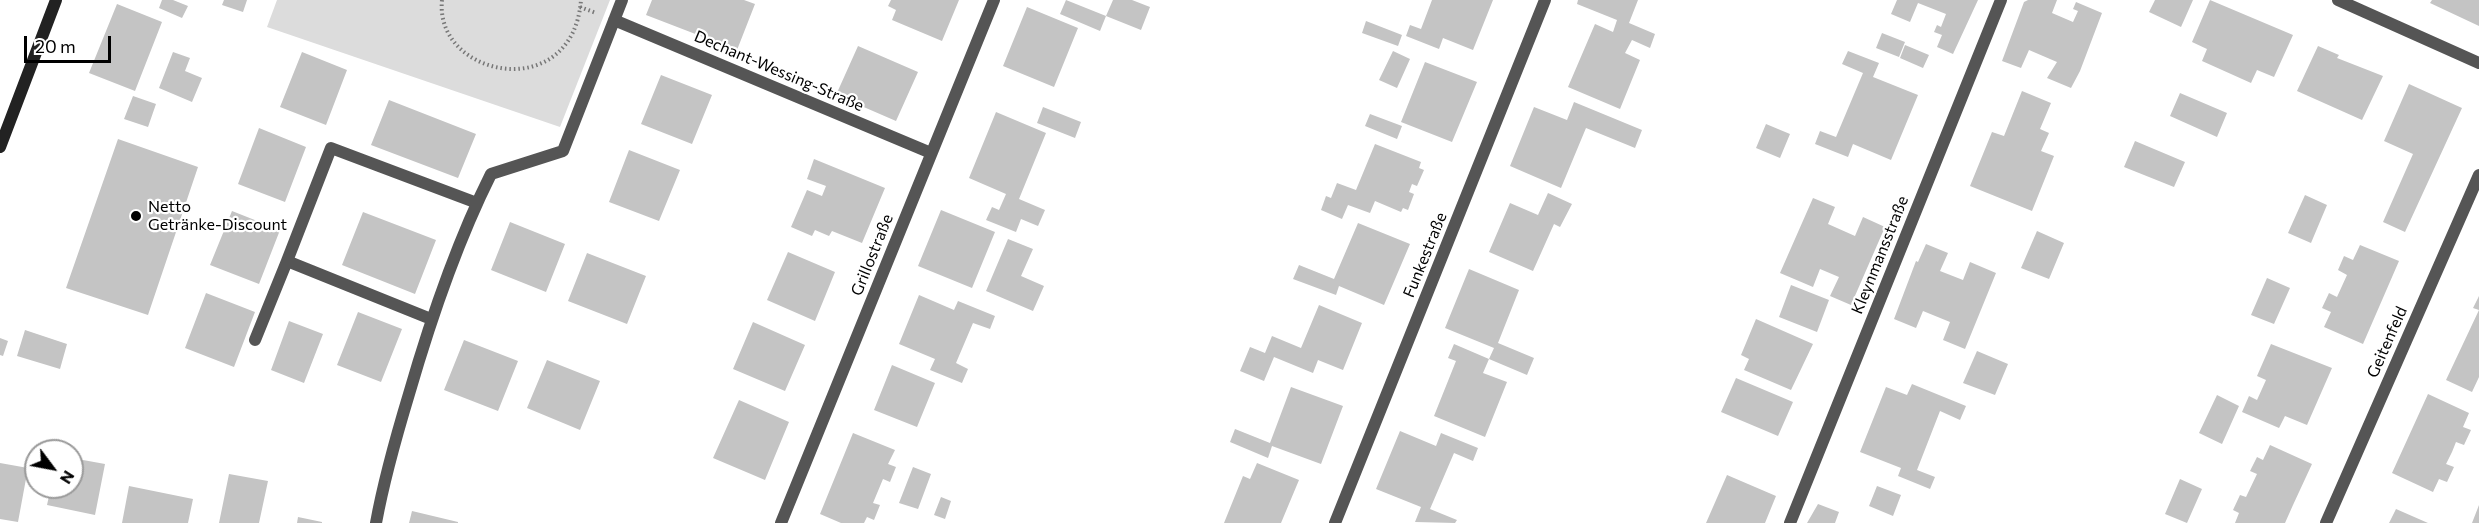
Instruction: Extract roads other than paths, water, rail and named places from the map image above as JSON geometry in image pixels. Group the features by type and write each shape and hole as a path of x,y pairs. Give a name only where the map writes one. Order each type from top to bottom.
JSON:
{"street":[{"path":"0,147 56,0"},
{"path":"376,523 384,479 431,319 477,203 491,174 563,151 622,0"},
{"name":"Grillostraße","path":"781,523 994,0"},
{"name":"Funkestraße","path":"1335,523 1545,0"},
{"name":"Kleynmansstraße","path":"1790,523 2001,0"},
{"path":"2338,0 2479,63"},
{"name":"Dechant-Wessing-Straße","path":"614,20 931,153"},
{"path":"255,340 331,148 477,203"},
{"name":"Geitenfeld","path":"2326,523 2479,175"},
{"path":"287,261 431,319"}],"place":[{"name":"Netto Getränke-Discount","path":"136,216"}]}
